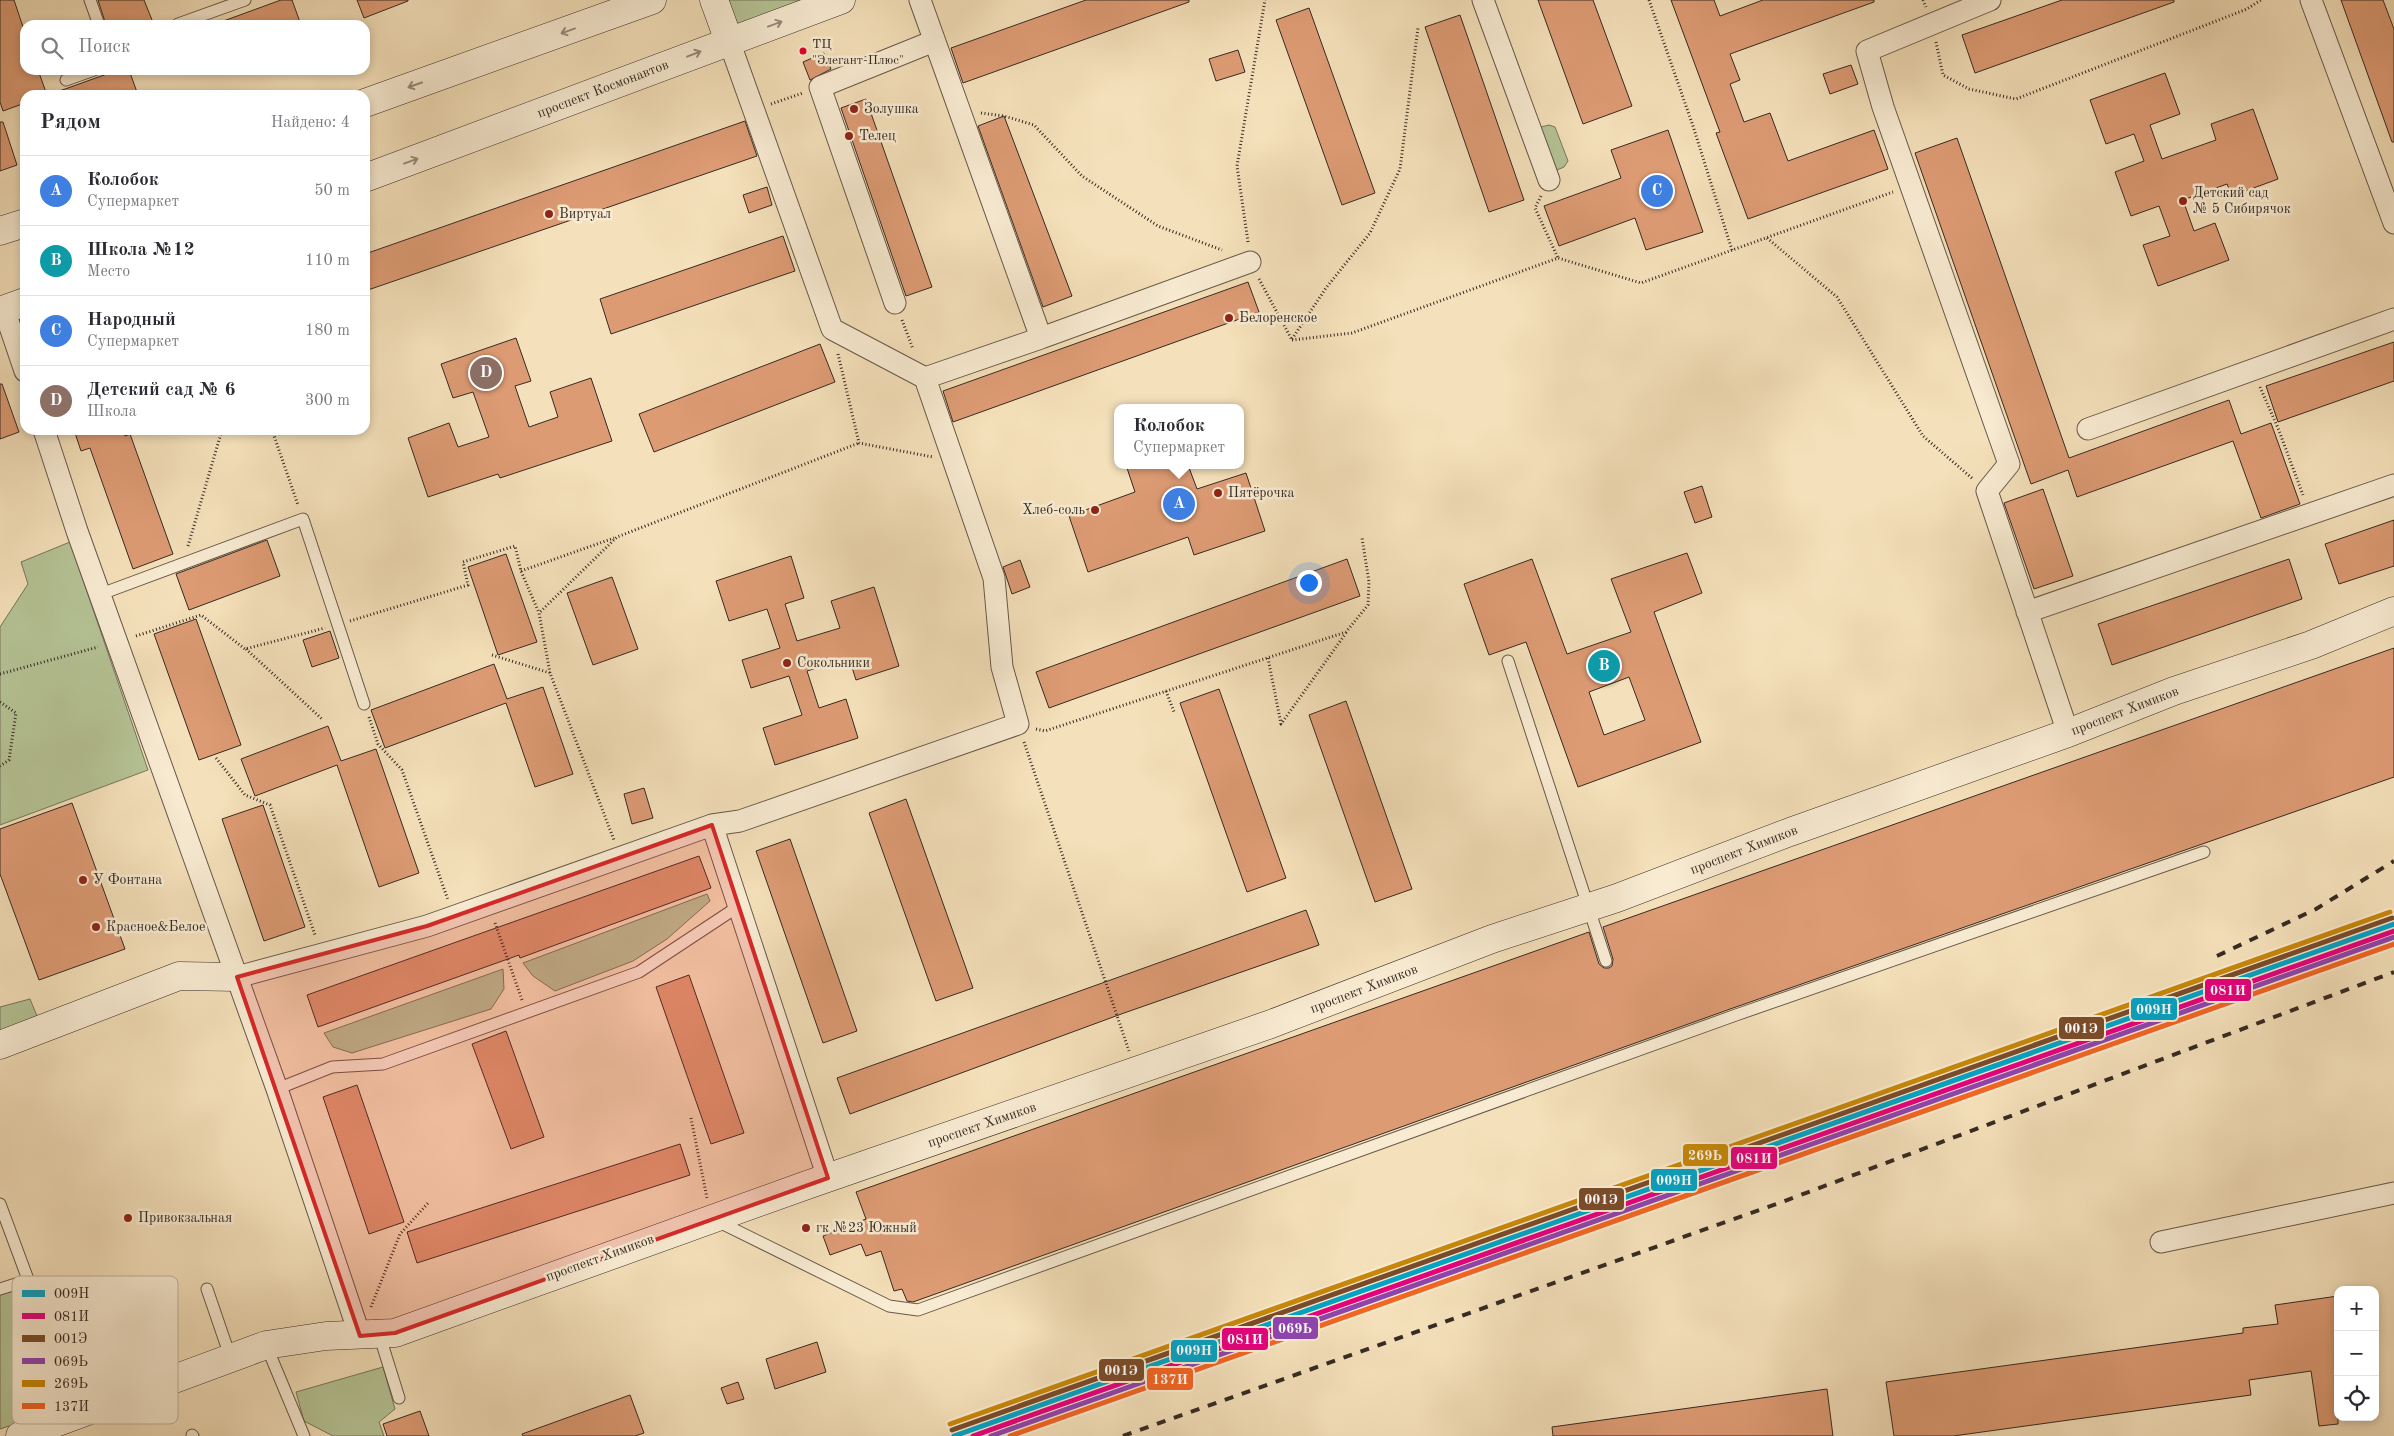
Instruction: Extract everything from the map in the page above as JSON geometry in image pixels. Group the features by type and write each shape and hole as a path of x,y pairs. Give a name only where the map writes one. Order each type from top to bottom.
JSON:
{"street":[{"path":"370,101 611,7 652,0"},
{"path":"0,1045 179,976 237,977 420,929 712,825 740,821 1018,724 1002,667 994,578 924,378 832,329 714,0"},
{"name":"проспект Космонавтов","path":"370,176 841,0"},
{"path":"920,0 1041,338"},
{"path":"1483,0 1549,180"},
{"path":"1990,0 1867,51 1883,107 2009,464 1988,491 2068,733"},
{"path":"2311,0 2389,197 2394,222"},
{"path":"895,303 820,87 934,41"},
{"path":"0,231 20,224"},
{"path":"924,378 1041,338 1250,262"},
{"path":"7,305 20,353"},
{"path":"2088,429 2394,319"},
{"path":"46,435 100,594 277,1089 369,1335"},
{"path":"2027,612 2394,485"},
{"name":"проспект Химиков","path":"178,1378 266,1346 326,1336 395,1334 711,1218 1271,1024 1492,939 1588,908 2068,733 2174,691 2311,645 2394,611"},
{"path":"712,825 828,1178"},
{"path":"2161,1242 2394,1193"},
{"name":"проспект Химиков","path":"20,1436 52,1424"}],"lane":[{"path":"90,0 97,20"},
{"path":"189,20 245,0"},
{"path":"66,80 80,75"},
{"path":"100,594 304,520 364,704"},
{"path":"1508,661 1606,960"},
{"path":"711,1218 889,1306 918,1310 1736,1015 2204,852"},
{"path":"277,1089 332,1067 383,1064 639,972 738,906"},
{"path":"0,1204 27,1276"},
{"path":"207,1289 231,1359"},
{"path":"369,1335 399,1398"},
{"path":"266,1346 304,1436"}],"path":[{"path":"1265,0 1237,166 1250,262 1292,340"},
{"path":"1649,0 1693,126 1732,250"},
{"path":"1932,24 1943,75 1969,89 2016,99 2247,9 2261,0"},
{"path":"1292,340 1326,288 1370,233 1400,169 1418,28"},
{"path":"754,110 820,87"},
{"path":"958,109 1004,116 1034,125 1082,176 1158,226 1250,262"},
{"path":"1549,180 1535,208 1558,258"},
{"path":"1292,340 1352,333 1558,258 1641,282 1912,186"},
{"path":"1766,238 1837,297 1923,436 1988,491"},
{"path":"895,303 924,378"},
{"path":"832,329 859,443"},
{"path":"2253,370 2278,428 2310,515"},
{"path":"183,564 221,435"},
{"path":"274,435 304,520"},
{"path":"521,571 617,537 859,443 953,461"},
{"path":"539,613 617,537"},
{"path":"1268,658 1281,724 1346,632 1368,605 1369,582 1362,538"},
{"path":"245,649 338,625 468,585 463,562 515,546 521,571 539,613 550,673 621,857"},
{"path":"0,674 118,642 201,615 245,649 322,719"},
{"path":"1018,724 1045,731 1346,632"},
{"path":"492,655 550,673"},
{"path":"1166,691 1174,712"},
{"path":"0,702 16,713 8,760 0,766"},
{"path":"364,704 378,744 402,770 454,917"},
{"path":"1018,724 1136,1071"},
{"path":"216,758 244,795 270,805 322,955"},
{"path":"488,905 526,1012"},
{"path":"691,1118 711,1218"},
{"path":"369,1335 400,1234 429,1202"}],"highlighted area":[{"path":"712,825 828,1178 395,1333 360,1336 237,977 427,926"}],"green space":[{"path":"726,0 822,0 747,26 737,23"},
{"path":"1549,125 1555,127 1568,161 1564,167 1557,170 1551,167 1538,133 1541,127"},
{"path":"70,542 148,770 0,825 0,627 28,584 21,562"},
{"path":"707,894 710,901 667,939 633,961 555,991 533,976 523,963"},
{"path":"503,969 504,989 491,1009 352,1053 333,1047 324,1033"},
{"path":"30,999 37,1016 0,1031 0,1007"},
{"path":"5,1291 12,1292 12,1424 15,1424 0,1429 0,1293"},
{"path":"383,1367 395,1409 379,1422 384,1436 333,1436 304,1421 296,1392"}],"building":[{"path":"0,0 14,0 21,20 20,75 40,75 45,90 20,90 20,105 3,111 0,102"},
{"path":"98,0 144,0 152,20 104,20"},
{"path":"281,0 292,0 299,20 226,20"},
{"path":"357,0 408,0 408,1 364,18"},
{"path":"1086,0 1189,0 1189,2 963,83 951,48"},
{"path":"1538,0 1593,0 1632,106 1583,124"},
{"path":"1671,0 1714,0 1720,16 1763,0 1874,0 1874,2 1730,54 1740,80 1730,84 1744,122 1770,113 1788,161 1874,130 1888,169 1748,219 1716,133 1720,132"},
{"path":"2062,0 2174,0 2174,2 1975,73 1962,35"},
{"path":"2341,0 2383,0 2394,29 2394,142 2392,142"},
{"path":"1309,8 1375,193 1342,205 1276,20"},
{"path":"1460,15 1524,200 1489,212 1425,27"},
{"path":"1238,50 1245,72 1216,81 1209,59"},
{"path":"824,53 831,69 810,80 803,62"},
{"path":"1851,65 1858,84 1830,94 1823,74"},
{"path":"2165,73 2180,114 2150,125 2162,159 2216,140 2211,124 2253,109 2278,179 2232,196 2227,184 2183,200 2194,231 2215,223 2229,260 2158,286 2143,245 2170,236 2159,206 2131,216 2115,172 2144,161 2134,134 2106,144 2090,100"},
{"path":"104,75 131,75 136,90 62,90"},
{"path":"866,99 932,287 906,296 841,108"},
{"path":"1004,116 1072,296 1043,307 978,126"},
{"path":"745,121 757,156 370,289 370,252"},
{"path":"0,122 3,122 17,165 0,171"},
{"path":"1668,130 1703,232 1646,250 1635,218 1559,246 1544,206 1621,178 1611,150"},
{"path":"1957,138 2069,458 2229,400 2241,434 2271,423 2300,504 2261,518 2233,441 2077,497 2068,470 2031,484 1915,153"},
{"path":"767,187 772,205 749,213 743,195"},
{"path":"783,236 795,271 611,334 600,299"},
{"path":"1248,282 1259,312 953,422 943,391"},
{"path":"516,338 531,381 515,386 529,427 558,417 550,392 591,378 612,441 500,478 498,474 428,497 408,438 449,423 458,447 489,437 473,392 453,398 441,364"},
{"path":"2394,342 2394,381 2278,422 2266,386"},
{"path":"820,344 835,382 654,452 639,414"},
{"path":"0,384 2,384 19,432 0,439"},
{"path":"76,435 130,435 173,554 133,569 90,448 81,451"},
{"path":"1127,469 1190,469 1197,489 1246,473 1265,531 1194,555 1188,537 1088,572 1069,516 1135,492"},
{"path":"1702,486 1712,517 1695,523 1684,492"},
{"path":"2043,489 2073,576 2034,589 2004,503"},
{"path":"2394,520 2394,566 2339,584 2325,544"},
{"path":"267,540 280,576 189,610 176,574"},
{"path":"1687,553 1702,593 1654,612 1701,742 1578,787 1526,642 1489,655 1464,584 1532,559 1567,654 1631,632 1611,579","holes":["1629,677 1645,720 1604,735 1589,692"]},
{"path":"506,554 537,642 498,655 468,567"},
{"name":"Сокольники","path":"791,556 804,598 785,604 797,641 840,628 831,601 874,587 899,666 856,680 849,658 807,671 819,708 846,699 858,738 775,765 763,728 802,715 789,676 751,688 742,660 780,648 767,609 729,621 716,581"},
{"path":"1347,559 1360,596 1049,708 1036,672"},
{"path":"2289,559 2302,599 2112,665 2098,624"},
{"path":"1020,560 1030,587 1012,594 1003,567"},
{"path":"612,577 638,649 593,665 567,593"},
{"path":"196,619 241,745 199,760 154,634"},
{"path":"330,631 339,658 312,667 303,640"},
{"path":"2394,648 2394,777 1733,1008 913,1302 907,1301 902,1289 894,1291 881,1251 866,1256 861,1244 830,1255 823,1236 866,1219 856,1192 1589,932 1599,964 1604,968 1609,968 1612,966 1613,959 1603,927"},
{"path":"494,664 507,699 543,687 573,774 535,787 506,703 385,748 371,710"},
{"path":"1219,689 1286,878 1247,892 1180,703"},
{"path":"1346,701 1412,889 1375,902 1309,715"},
{"path":"328,726 341,761 376,749 419,873 379,887 337,765 255,796 241,759"},
{"path":"644,788 653,818 632,824 624,794"},
{"path":"906,799 973,988 936,1001 869,813"},
{"path":"72,803 125,949 39,980 0,874 0,829"},
{"path":"263,805 305,927 264,941 222,819"},
{"path":"790,839 857,1031 823,1043 756,851"},
{"path":"699,856 711,888 520,958 519,955 318,1027 307,995"},
{"path":"1306,910 1319,945 1124,1013 850,1114 837,1078"},
{"path":"689,975 744,1133 711,1144 656,987"},
{"path":"506,1031 544,1137 511,1149 472,1044"},
{"path":"357,1085 404,1222 369,1234 323,1097"},
{"path":"680,1144 690,1175 417,1263 407,1232"},
{"path":"2334,1297 2334,1421 2338,1421 2338,1424 2319,1426 2311,1371 2249,1380 2251,1395 1953,1436 1894,1436 1886,1382 2243,1333 2243,1328 2278,1324 2275,1305"},
{"path":"817,1342 826,1372 775,1389 766,1359"},
{"path":"738,1382 744,1399 727,1404 721,1388"},
{"path":"1827,1389 1833,1436 1553,1436 1552,1427"},
{"path":"630,1395 644,1433 635,1436 523,1436 522,1434"},
{"path":"420,1411 429,1436 387,1436 383,1424"}],"railway":[{"path":"2217,956 2316,909 2394,861"},
{"path":"1123,1436 1782,1202 2394,972"}],"transit line":[{"name":"269Ь","path":"950,1424 2390,912"},
{"name":"001Э","path":"952,1430 2392,918"},
{"name":"009Н","path":"954,1436 2394,924"},
{"name":"081И","path":"973,1436 2394,931"},
{"name":"069Ь","path":"991,1436 2394,937"},
{"name":"137И","path":"1010,1436 2394,944"}],"place":[{"name":"ТЦ \"Элегант-Плюс\"","path":"803,51"},
{"name":"Золушка","path":"854,109"},
{"name":"Телец","path":"849,136"},
{"name":"Народный","path":"1657,191"},
{"name":"Детский сад № 5 Сибирячок","path":"2183,201"},
{"name":"Виртуал","path":"549,214"},
{"name":"Белоренское","path":"1229,318"},
{"name":"Детский сад № 6","path":"486,373"},
{"name":"Пятёрочка","path":"1218,493"},
{"name":"Колобок","path":"1179,504"},
{"name":"Хлеб-соль","path":"1095,510"},
{"name":"Сокольники","path":"787,663"},
{"name":"Школа №12","path":"1604,666"},
{"name":"У Фонтана","path":"83,880"},
{"name":"Красное&Белое","path":"96,927"},
{"name":"Привокзальная","path":"128,1218"},
{"name":"гк №23 Южный","path":"806,1228"}]}
